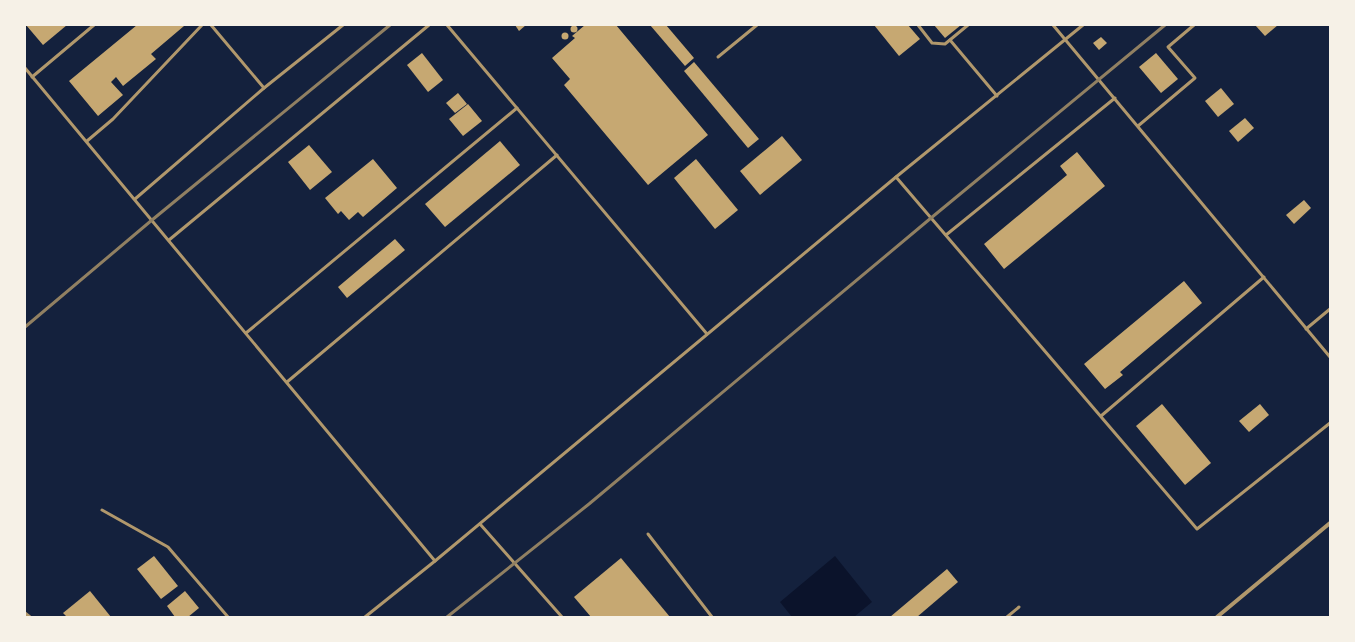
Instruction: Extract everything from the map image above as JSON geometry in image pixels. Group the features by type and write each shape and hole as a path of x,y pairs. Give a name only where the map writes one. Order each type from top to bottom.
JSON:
{"street":[{"path":"1217,617 1330,523"}],"lane":[{"path":"32,77 94,25"},
{"path":"86,141 114,119 202,25"},
{"path":"211,25 264,88"},
{"path":"134,199 264,88 343,25"},
{"path":"169,240 429,25"},
{"path":"447,25 707,334"},
{"path":"718,58 756,25"},
{"path":"918,25 932,42 945,44 968,25"},
{"path":"1053,25 1330,357"},
{"path":"365,617 480,524 896,177 1083,25"},
{"path":"1138,126 1195,78 1168,47 1194,25"},
{"path":"950,40 997,96"},
{"path":"25,68 435,561"},
{"path":"946,235 1115,98"},
{"path":"246,333 517,108"},
{"path":"287,382 557,155"},
{"path":"896,177 1197,529 1330,423"},
{"path":"1101,416 1264,277"},
{"path":"1306,329 1330,309"},
{"path":"102,510 168,547 228,617"},
{"path":"480,524 562,617"},
{"path":"648,534 712,617"},
{"path":"1007,617 1019,607"},
{"path":"25,613 30,617"}],"water":[{"path":"835,556 872,602 854,617 792,617 780,602"}],"building":[{"path":"26,25 67,25 43,45"},
{"path":"137,25 184,26 151,54 156,59 123,86 116,77 111,82 123,95 98,116 69,81"},
{"path":"515,25 526,25 519,31"},
{"path":"585,25 616,25 708,135 648,185 564,85 570,79 552,58 575,38 572,36"},
{"path":"650,25 666,25 694,58 685,66"},
{"path":"874,25 908,25 920,39 899,56"},
{"path":"934,25 961,25 945,38"},
{"path":"1255,25 1278,25 1265,36"},
{"path":"574,26 577,29 574,32 571,29"},
{"path":"565,33 568,36 565,39 562,36"},
{"path":"1101,37 1107,43 1099,50 1093,43"},
{"path":"422,53 443,80 428,92 407,65"},
{"path":"1156,53 1178,79 1161,93 1139,67"},
{"path":"694,62 759,139 748,148 684,71"},
{"path":"1221,88 1234,104 1218,117 1205,101"},
{"path":"458,93 467,104 455,113 446,103"},
{"path":"468,104 482,121 463,136 449,119"},
{"path":"1245,118 1254,128 1238,142 1229,131"},
{"path":"782,136 802,160 760,195 740,171"},
{"path":"500,141 520,165 445,227 425,204"},
{"path":"309,145 332,172 310,190 288,162"},
{"path":"1077,152 1105,186 1004,269 984,244 1067,175 1060,166"},
{"path":"373,159 397,188 363,217 358,212 349,220 341,211 338,214 325,198"},
{"path":"696,159 738,210 715,229 674,178"},
{"path":"1304,200 1311,208 1294,224 1286,215"},
{"path":"395,239 405,250 347,298 338,287"},
{"path":"1184,281 1202,303 1120,372 1123,375 1105,389 1084,364"},
{"path":"1162,404 1211,463 1185,485 1136,426"},
{"path":"1260,404 1269,415 1249,432 1239,421"},
{"path":"154,556 178,586 161,599 137,569"},
{"path":"621,558 670,617 591,617 574,597"},
{"path":"947,569 958,582 917,617 890,617"},
{"path":"90,591 111,617 67,617 63,613"},
{"path":"185,591 199,608 188,617 175,617 167,606"}],"railway":[{"path":"25,327 152,220 390,25"},
{"path":"447,617 589,504 931,218 1165,25"}]}
